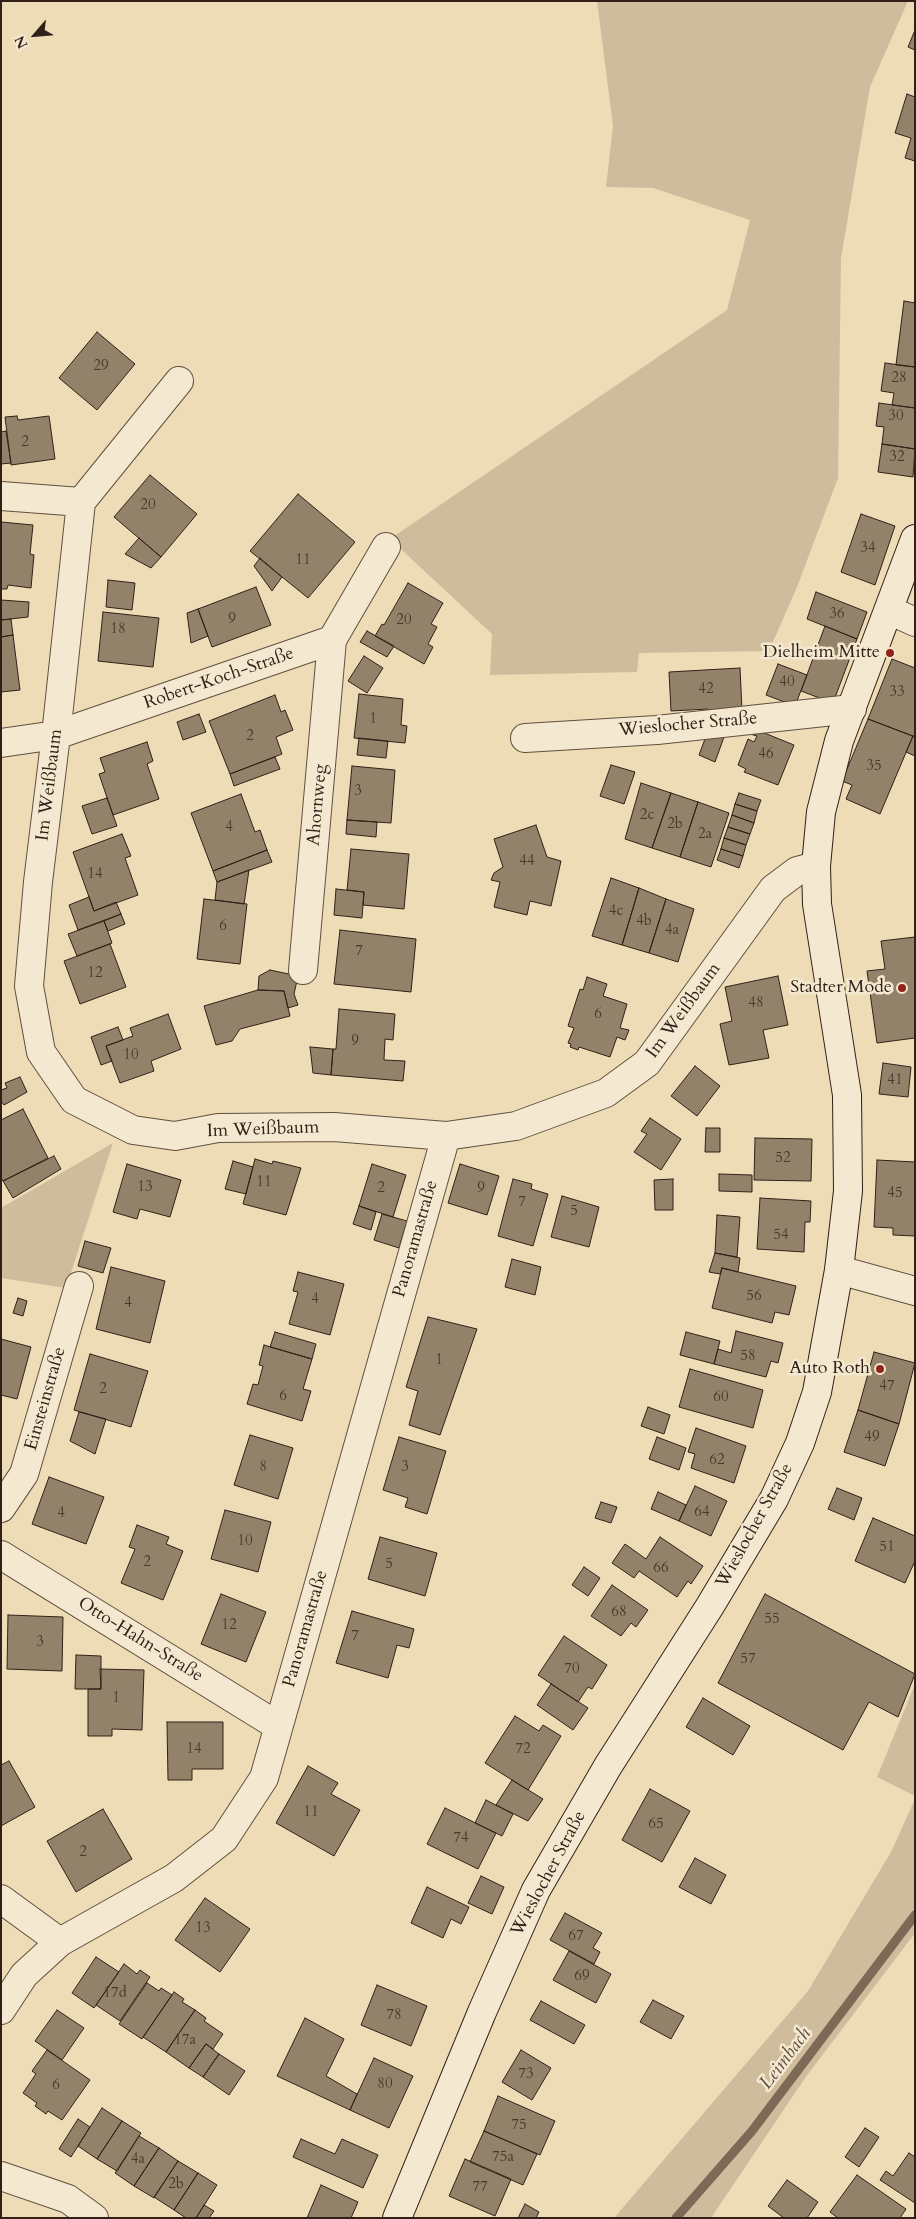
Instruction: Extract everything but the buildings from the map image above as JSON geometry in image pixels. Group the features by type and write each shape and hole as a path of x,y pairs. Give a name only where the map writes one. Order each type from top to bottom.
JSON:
{"street":[{"path":"1,496 81,502 179,381"},
{"name":"Im Weißbaum","path":"81,502 38,882 29,986 41,1052 74,1100 133,1130 175,1136 218,1128 334,1127 446,1136 516,1126 606,1093 647,1063 773,889 797,872 816,866"},
{"name":"Wieslocher Straße","path":"397,2218 482,2012 536,1890 608,1766 710,1606 774,1498 800,1443 817,1392 839,1270 848,1191 847,1095 817,904 816,866 821,812 839,741 915,539"},
{"path":"332,640 386,546"},
{"path":"889,610 915,622"},
{"name":"Robert-Koch-Straße","path":"1,743 56,735 332,640"},
{"name":"Ahornweg","path":"303,970 332,640"},
{"name":"Wieslocher Straße","path":"525,738 657,730 852,709"},
{"name":"Panoramastraße","path":"1,2010 24,1975 60,1942 174,1878 224,1839 264,1778 446,1136"},
{"path":"839,1270 915,1291"},
{"name":"Einsteinstraße","path":"1,1508 24,1474 79,1286"},
{"name":"Otto-Hahn-Straße","path":"1,1555 278,1726"},
{"path":"1,1899 60,1942"},
{"path":"1,2176 68,2199 94,2218"}],"shaded area":[{"path":"597,1 908,1 870,87 841,258 838,478 797,587 769,651 639,653 637,672 490,675 492,634 390,539 727,310 750,220 653,188 606,187 613,126"},
{"path":"113,1143 66,1288 1,1278 1,1208"},
{"path":"915,1684 915,1796 877,1777"},
{"path":"915,1799 915,1933 805,2078 711,2218 614,2218 808,1991 891,1852"}],"waterway":[{"name":"Leimbach","path":"676,2218 752,2131 915,1915"}],"place":[{"name":"Dielheim Mitte","path":"890,653"},
{"name":"Stadter Mode","path":"902,988"},
{"name":"Auto Roth","path":"880,1369"}]}
